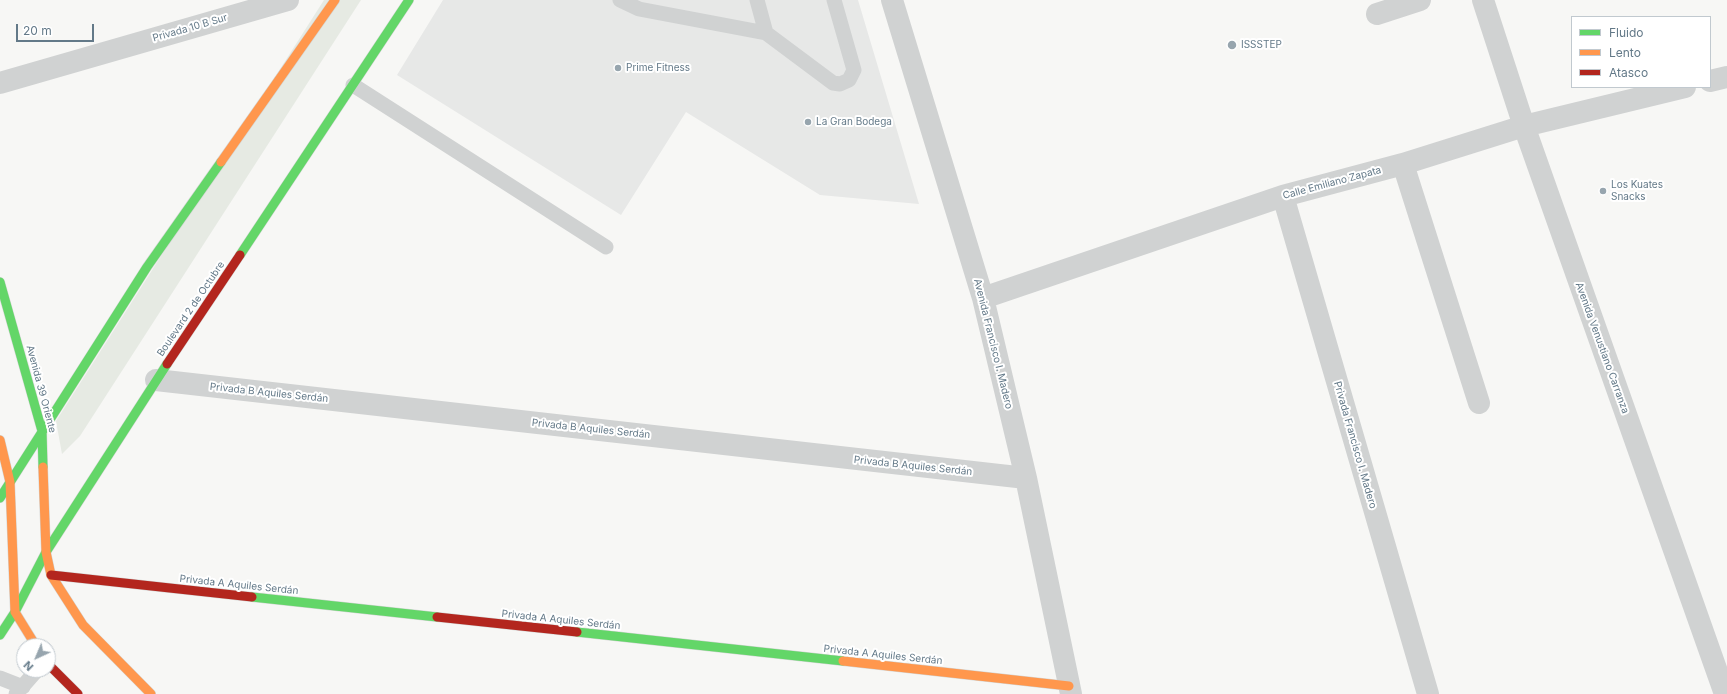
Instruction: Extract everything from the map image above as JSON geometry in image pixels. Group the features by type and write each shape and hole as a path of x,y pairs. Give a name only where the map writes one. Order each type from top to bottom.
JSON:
{"main road":[{"path":"0,498 147,267 335,0"},
{"name":"Boulevard 2 de Octubre","path":"0,635 15,612 46,552 156,380 409,0"},
{"name":"Avenida 39 Oriente","path":"0,282 42,431 46,552 51,575"},
{"path":"0,440 10,482 15,612 31,638"},
{"path":"51,575 83,625 151,694"},
{"name":"Privada A Aquiles Serdán","path":"51,575 1070,690"},
{"path":"56,672 78,694"}],"street":[{"name":"Privada 10 B Sur","path":"0,83 288,0"},
{"name":"Avenida Francisco I. Madero","path":"892,0 983,298 1026,478 1070,690"},
{"path":"1377,14 1420,0"},
{"name":"Avenida Venustiano Carranza","path":"1483,0 1524,126 1722,692"},
{"path":"1711,81 1727,77"},
{"name":"Calle Emiliano Zapata","path":"983,298 1283,196 1404,164 1524,126 1681,88"},
{"path":"1404,164 1479,403"},
{"name":"Privada Francisco I. Madero","path":"1283,196 1428,694"},
{"name":"Privada B Aquiles Serdán","path":"156,380 1026,478"}],"lane":[{"path":"620,0 639,9 766,33 833,82 845,83 849,80 854,70 834,0"},
{"path":"757,0 766,33"},
{"path":"353,85 606,247"},
{"path":"0,678 19,691 30,678"}],"shaded area":[{"path":"324,0 361,0 80,436 62,454 56,421"},
{"path":"443,0 858,0 919,204 820,195 686,112 621,215 397,75"}],"traffic: fast":[{"path":"240,255 409,0"},
{"path":"0,498 147,267 221,162"},
{"path":"0,282 42,431 43,467"},
{"path":"0,635 15,612 46,552 167,364"},
{"path":"252,597 437,617"},
{"path":"577,632 843,661"}],"traffic: slow":[{"path":"221,162 335,0"},
{"path":"0,440 10,482 15,612 31,638"},
{"path":"43,467 46,552 51,575 83,625 151,694"},
{"path":"843,661 1069,686"}],"traffic: jam":[{"path":"167,364 240,255"},
{"path":"51,575 252,597"},
{"path":"437,617 577,632"},
{"path":"56,672 78,694"}],"place":[{"name":"ISSSTEP","path":"1232,45"},
{"name":"Prime Fitness","path":"618,68"},
{"name":"La Gran Bodega","path":"808,122"},
{"name":"Los Kuates Snacks","path":"1603,191"}]}
